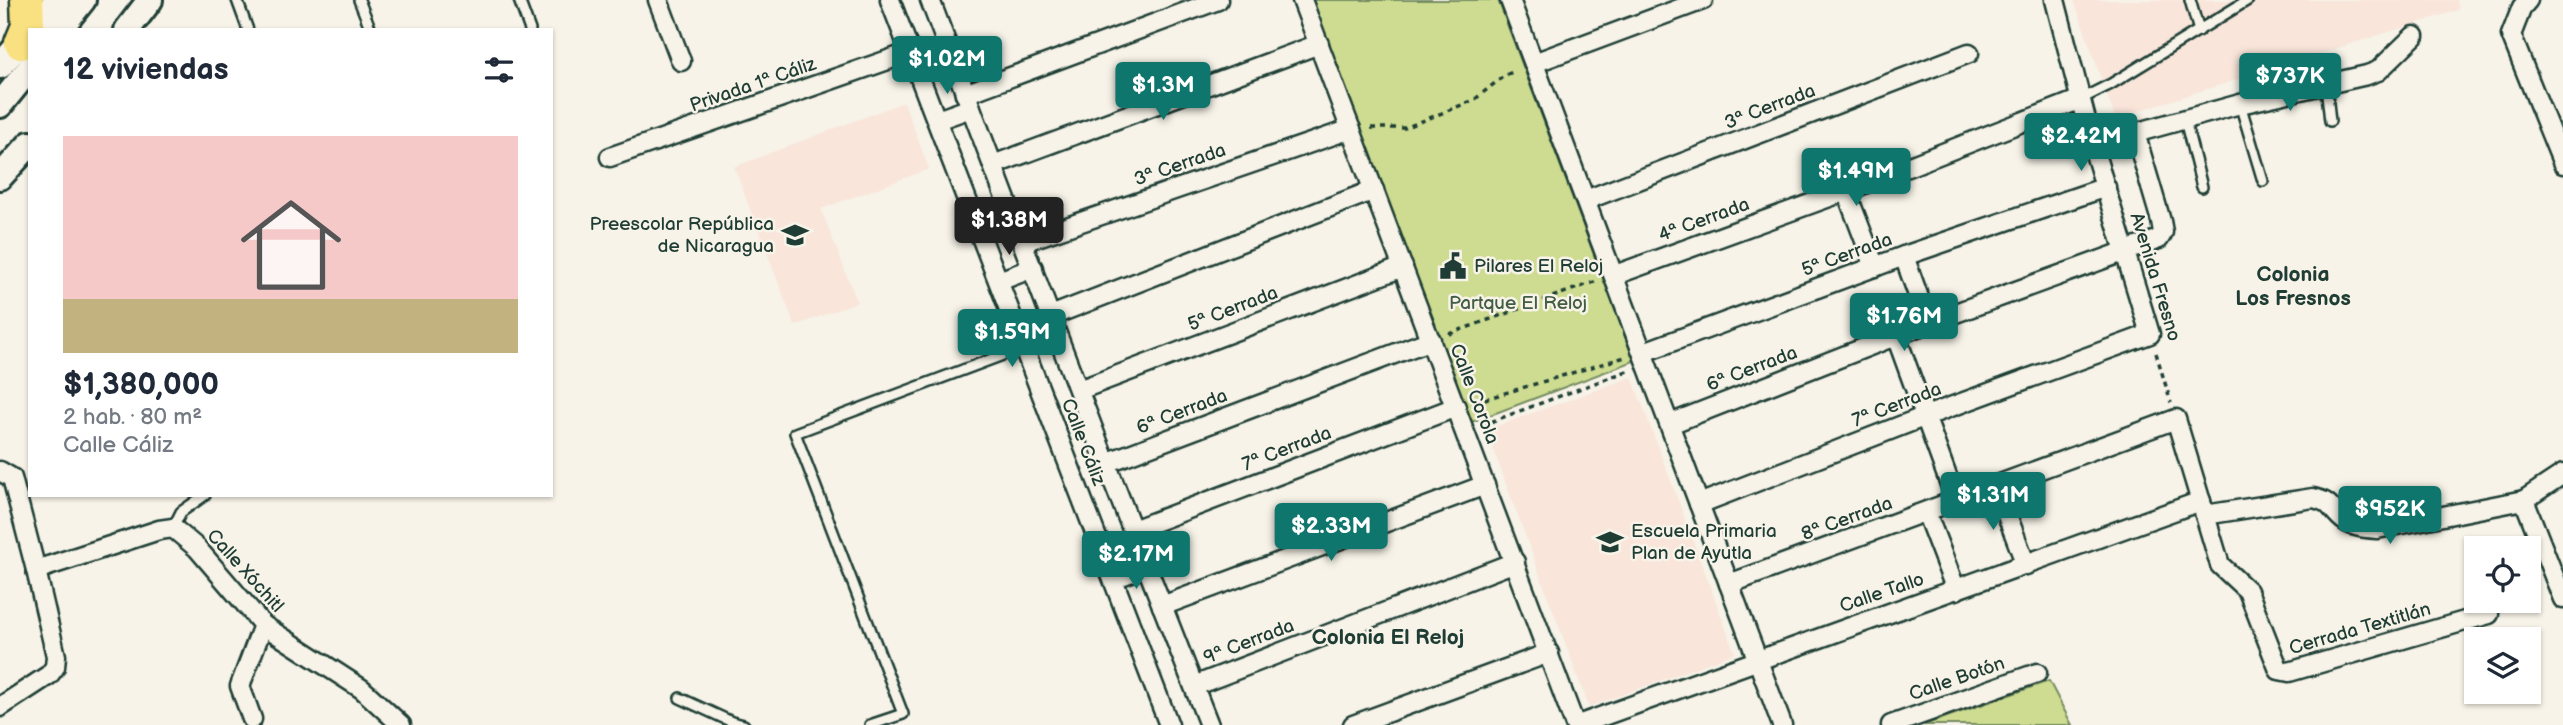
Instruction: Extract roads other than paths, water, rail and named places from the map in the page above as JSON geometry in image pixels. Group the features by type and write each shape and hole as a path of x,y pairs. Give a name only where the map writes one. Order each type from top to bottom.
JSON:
{"highway":[{"path":"27,0 28,43"}],"main road":[{"path":"38,28 57,0"},
{"path":"62,28 83,0"},
{"path":"129,28 149,1"},
{"path":"0,66 28,43"},
{"path":"0,105 28,43"},
{"path":"0,177 28,146"}],"street":[{"path":"658,0 681,61"},
{"name":"Calle Cáliz","path":"890,0 1170,725"},
{"name":"Calle Cáliz","path":"930,0 1209,725"},
{"path":"937,120 968,101 1218,0"},
{"name":"Calle Corola","path":"1303,0 1576,725"},
{"path":"1510,0 1782,725"},
{"path":"1534,62 1703,0"},
{"name":"Avenida Fresno","path":"2055,0 2093,146 2150,334"},
{"path":"2528,0 2511,35 2563,164"},
{"path":"2093,146 2240,104 2378,71 2414,36"},
{"path":"993,165 1319,44"},
{"name":"Privada 1ª Cáliz","path":"610,157 911,52"},
{"name":"3ª Cerrada","path":"1586,200 1969,52"},
{"name":"4ª Cerrada","path":"1615,275 1846,191 2081,99"},
{"name":"3ª Cerrada","path":"1023,242 1351,129"},
{"name":"6ª Cerrada","path":"1670,424 1928,323 2159,239 2163,232 2135,133"},
{"name":"5ª Cerrada","path":"1646,358 1904,256 2106,187"},
{"path":"1051,316 1374,190"},
{"path":"1846,191 1875,267"},
{"path":"1904,256 1928,323"},
{"name":"5ª Cerrada","path":"1079,390 1403,267"},
{"path":"999,281 1033,268"},
{"name":"7ª Cerrada","path":"1699,504 1926,416 2150,334"},
{"path":"1896,336 1956,501"},
{"name":"6ª Cerrada","path":"1106,463 1431,340"},
{"name":"7ª Cerrada","path":"1133,530 1456,407"},
{"name":"8ª Cerrada","path":"1729,584 2176,419 2203,508"},
{"path":"0,471 12,478 56,656 55,667 49,675 0,707"},
{"path":"2563,474 2524,500 2563,599"},
{"path":"1162,606 1485,485"},
{"path":"1996,486 2026,565"},
{"name":"Calle Tallo","path":"1576,725 2026,565 2203,508 2313,498 2328,502 2341,518 2358,527 2377,529 2524,500"},
{"name":"Cerrada Textitlán","path":"2203,508 2220,565 2248,591 2279,670 2289,672 2489,614"},
{"path":"1926,512 1956,590"},
{"path":"36,570 159,530 173,528"},
{"name":"Calle Xóchitl","path":"173,528 197,548 263,625 362,689 401,725"},
{"name":"9ª Cerrada","path":"1194,686 1515,562"},
{"path":"1113,579 1147,566"},
{"path":"252,719 240,686 263,625"},
{"path":"1353,725 1549,653"},
{"name":"Calle Botón","path":"1891,725 2037,673"}],"lane":[{"path":"237,0 247,28"},
{"path":"359,0 370,28"},
{"path":"519,0 529,28"},
{"path":"2190,0 2199,31"},
{"path":"2081,99 2111,85 2248,0"},
{"path":"2326,85 2330,121"},
{"path":"2240,104 2263,181"},
{"path":"2185,120 2202,187"},
{"path":"907,725 795,433 1024,347"},
{"path":"173,528 181,512 202,497"},
{"path":"680,698 744,725"},
{"path":"870,725 903,714"}],"place":[{"name":"Preescolar República de Nicaragua","path":"795,235"},
{"name":"Pilares El Reloj","path":"1453,266"},
{"name":"Escuela Primaria Plan de Ayutla","path":"1610,542"}],"district":[{"name":"Colonia Los Fresnos","path":"2293,286"},
{"name":"Colonia El Reloj","path":"1388,637"}],"park label":[{"name":"Partque El Reloj","path":"1518,303"}]}
